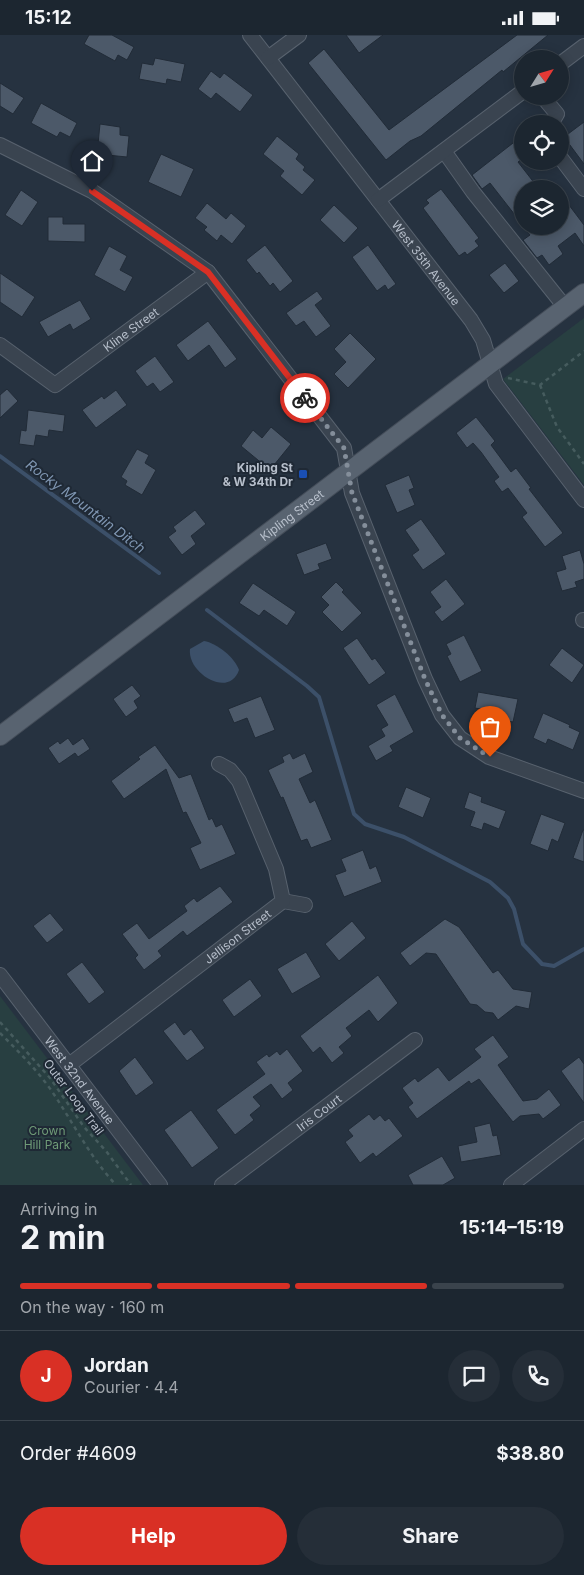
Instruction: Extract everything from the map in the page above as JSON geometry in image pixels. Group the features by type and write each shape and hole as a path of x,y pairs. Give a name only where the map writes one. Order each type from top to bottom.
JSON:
{"main road":[{"name":"Kipling Street","path":"0,736 584,293"}],"street":[{"name":"West 35th Avenue","path":"250,35 471,320 483,340 496,383 584,500"},
{"path":"268,58 299,35"},
{"path":"569,57 584,46"},
{"path":"378,200 514,98"},
{"path":"550,105 556,115"},
{"path":"0,145 92,191 208,272 344,448 352,493 425,679 442,715 460,738 490,757 584,791"},
{"path":"444,151 473,192 565,307"},
{"path":"569,169 584,189"},
{"name":"Kline Street","path":"0,345 55,385 208,272"},
{"name":"Jellison Street","path":"69,1065 283,901 276,869 239,781 230,770 219,764"},
{"path":"283,901 305,905"},
{"name":"West 32nd Avenue","path":"0,975 160,1185"},
{"name":"Iris Court","path":"222,1185 415,1040"},
{"path":"511,1185 584,1129"}],"path":[{"path":"540,385 584,351"},
{"path":"502,379 505,377 540,385"},
{"path":"540,385 554,422 584,464"},
{"name":"Outer Loop Trail","path":"0,1022 50,1078 84,1127 106,1151 131,1185"},
{"path":"0,1033 30,1063 50,1090 92,1157 116,1185"}],"green space":[{"path":"584,318 584,485 503,379"},
{"name":"Crown Hill Park","path":"0,996 143,1185 0,1185"}],"water":[{"path":"204,641 220,648 230,656 239,670 234,678 227,682 218,682 202,674 195,666 191,658 190,649"}],"building":[{"path":"89,35 112,35 134,47 127,60 118,55 115,61 84,44"},
{"path":"346,35 383,35 359,53"},
{"path":"517,35 548,35 530,50 514,50 514,63 503,72 502,70 421,136 410,141 386,160 308,63 324,49 389,130"},
{"path":"155,58 185,64 181,82 167,79 166,84 139,79 142,63 153,65"},
{"path":"211,71 220,78 224,73 253,95 240,112 216,93 211,99 198,89"},
{"path":"0,83 24,98 13,114 0,106"},
{"path":"41,103 77,123 70,137 60,132 57,137 31,123"},
{"path":"584,122 584,164 569,144 569,133"},
{"path":"100,124 120,127 120,135 129,136 127,157 97,154"},
{"path":"277,136 299,154 296,159 305,167 303,170 315,180 302,195 280,176 284,171 263,154"},
{"path":"514,142 514,170 524,170 532,180 514,180 514,214 490,183 482,189 472,175"},
{"path":"161,154 194,169 181,197 148,182"},
{"path":"441,189 479,238 475,241 479,246 467,255 465,252 459,256 423,208 429,203 426,200"},
{"path":"21,190 38,202 22,226 5,215"},
{"path":"207,203 226,219 231,213 246,226 232,244 221,235 217,241 204,230 207,227 195,218"},
{"path":"334,205 358,228 344,243 320,220"},
{"path":"569,205 584,225 584,246 575,233 558,246 563,254 549,265 542,255 537,258 523,240 530,235 569,235"},
{"path":"48,217 63,217 63,224 85,224 85,242 48,241"},
{"path":"265,245 293,281 280,292 273,283 270,286 259,272 257,274 246,260"},
{"path":"368,245 396,284 388,290 385,285 377,291 352,257"},
{"path":"109,246 127,256 120,270 133,277 125,292 94,275"},
{"path":"505,263 519,281 504,293 489,275"},
{"path":"0,273 35,297 22,317 0,302"},
{"path":"317,291 323,299 315,305 331,326 316,337 304,321 296,326 286,313"},
{"path":"80,300 91,319 73,330 70,324 48,337 39,322"},
{"path":"208,321 237,359 225,368 209,345 188,361 176,345"},
{"path":"350,333 376,359 348,388 334,374 346,362 334,349"},
{"path":"155,356 174,382 160,392 153,383 147,387 135,371"},
{"path":"7,389 18,401 0,418 0,395"},
{"path":"116,390 127,405 96,428 82,410 102,396 104,399"},
{"path":"28,410 65,415 63,432 49,430 48,437 36,435 34,446 19,444 21,430 26,431"},
{"path":"476,417 495,441 491,445 511,472 516,468 531,488 529,489 563,533 545,547 522,517 527,513 508,488 502,492 494,481 499,477 481,452 473,443 467,448 456,433"},
{"path":"271,427 291,444 270,470 241,446 253,430 262,438"},
{"path":"137,449 149,455 145,463 156,470 142,495 125,485 127,481 121,477"},
{"path":"409,475 414,488 409,490 415,505 397,513 385,485"},
{"path":"195,510 206,524 191,536 196,544 182,555 168,537 176,531 173,527"},
{"path":"421,519 446,554 423,570 412,555 419,550 405,530"},
{"path":"326,543 332,559 318,564 320,569 304,575 296,554"},
{"path":"580,550 584,564 584,579 575,582 577,587 562,591 556,572 566,569 562,556"},
{"path":"446,579 465,604 442,622 434,612 441,607 430,592"},
{"path":"336,582 344,590 342,592 362,613 342,632 322,612 329,605 321,597"},
{"path":"253,583 296,612 287,626 264,610 259,616 239,603"},
{"path":"464,635 482,671 460,682 447,656 451,654 446,644"},
{"path":"357,638 372,660 375,658 386,673 369,685 343,648"},
{"path":"562,648 584,665 572,683 549,665"},
{"path":"132,685 141,696 134,701 138,708 126,717 113,699"},
{"path":"478,692 518,699 513,722 485,717 486,710 475,708"},
{"path":"395,694 414,732 390,746 393,751 376,761 368,746 385,736 381,729 388,725 376,705"},
{"path":"261,696 275,730 255,738 247,718 234,723 228,709"},
{"path":"543,713 570,725 569,727 580,732 573,750 548,739 546,744 533,738"},
{"path":"68,738 73,745 83,738 90,749 78,757 75,753 59,764 48,748 58,741 60,744"},
{"path":"155,745 179,778 191,774 209,820 212,818 216,827 222,824 236,854 200,870 190,848 201,843 186,812 183,813 166,769 124,799 111,781"},
{"path":"290,753 293,759 305,753 313,772 299,779 310,803 315,800 332,840 311,848 307,839 301,841 283,797 281,798 268,770 284,762 282,757"},
{"path":"406,787 431,798 423,818 398,807"},
{"path":"469,792 482,797 481,802 506,811 499,829 484,823 482,830 470,826 475,812 464,808"},
{"path":"541,814 565,823 558,842 552,839 548,851 530,844"},
{"path":"584,830 584,862 573,858"},
{"path":"363,850 370,869 376,866 382,882 344,897 335,875 346,871 341,859"},
{"path":"220,886 233,902 187,936 183,931 158,951 162,956 144,970 135,958 138,955 122,934 137,923 149,939 187,911 184,906 194,898 197,902"},
{"path":"50,913 64,930 47,943 33,926"},
{"path":"445,919 459,927 493,973 498,970 513,989 532,992 529,1009 516,1006 498,1020 493,1013 485,1012 477,1005 470,1004 436,954 426,953 410,966 400,953"},
{"path":"352,921 366,938 339,961 325,944"},
{"path":"306,952 321,977 292,994 277,969"},
{"path":"82,962 105,992 89,1004 66,974"},
{"path":"378,975 398,1003 378,1022 369,1010 346,1028 352,1036 339,1047 344,1053 332,1063 320,1047 313,1053 300,1036"},
{"path":"250,979 262,996 234,1017 222,1000"},
{"path":"175,1022 184,1035 191,1029 205,1048 187,1061 163,1031"},
{"path":"493,1035 509,1057 498,1065 523,1101 537,1099 549,1089 561,1105 543,1119 539,1114 520,1116 513,1122 479,1079 471,1084 469,1081 417,1119 408,1107 413,1103 402,1088 415,1078 418,1082 438,1067 449,1081 481,1057 474,1049"},
{"path":"287,1049 303,1071 288,1083 293,1090 282,1099 271,1084 253,1097 261,1106 250,1115 254,1120 235,1135 216,1110 265,1074 256,1062 267,1054 269,1057 277,1051 280,1055"},
{"path":"135,1057 154,1083 136,1096 119,1071"},
{"path":"579,1057 584,1064 584,1103 561,1071"},
{"path":"191,1110 219,1148 192,1168 164,1130"},
{"path":"369,1114 374,1120 380,1115 385,1121 389,1118 403,1136 376,1157 373,1153 360,1163 345,1142 353,1136 348,1130"},
{"path":"490,1123 493,1136 497,1135 501,1155 461,1162 458,1146 477,1142 474,1127"},
{"path":"442,1156 455,1178 443,1185 413,1185 408,1175"}],"waterway":[{"name":"Rocky Mountain Ditch","path":"0,456 159,573"},
{"name":"Rocky Mountain Ditch","path":"207,610 319,697 354,814 365,824 404,837 490,882 508,898 514,909 523,944 542,964 554,966 584,949"}],"way so far":[{"path":"305,398 344,448 352,493 425,679 442,715 460,738 490,757"}],"place":[{"name":"Kipling St & W 34th Dr","path":"303,474"}],"route":[{"path":"92,191 208,272 305,398"}]}
